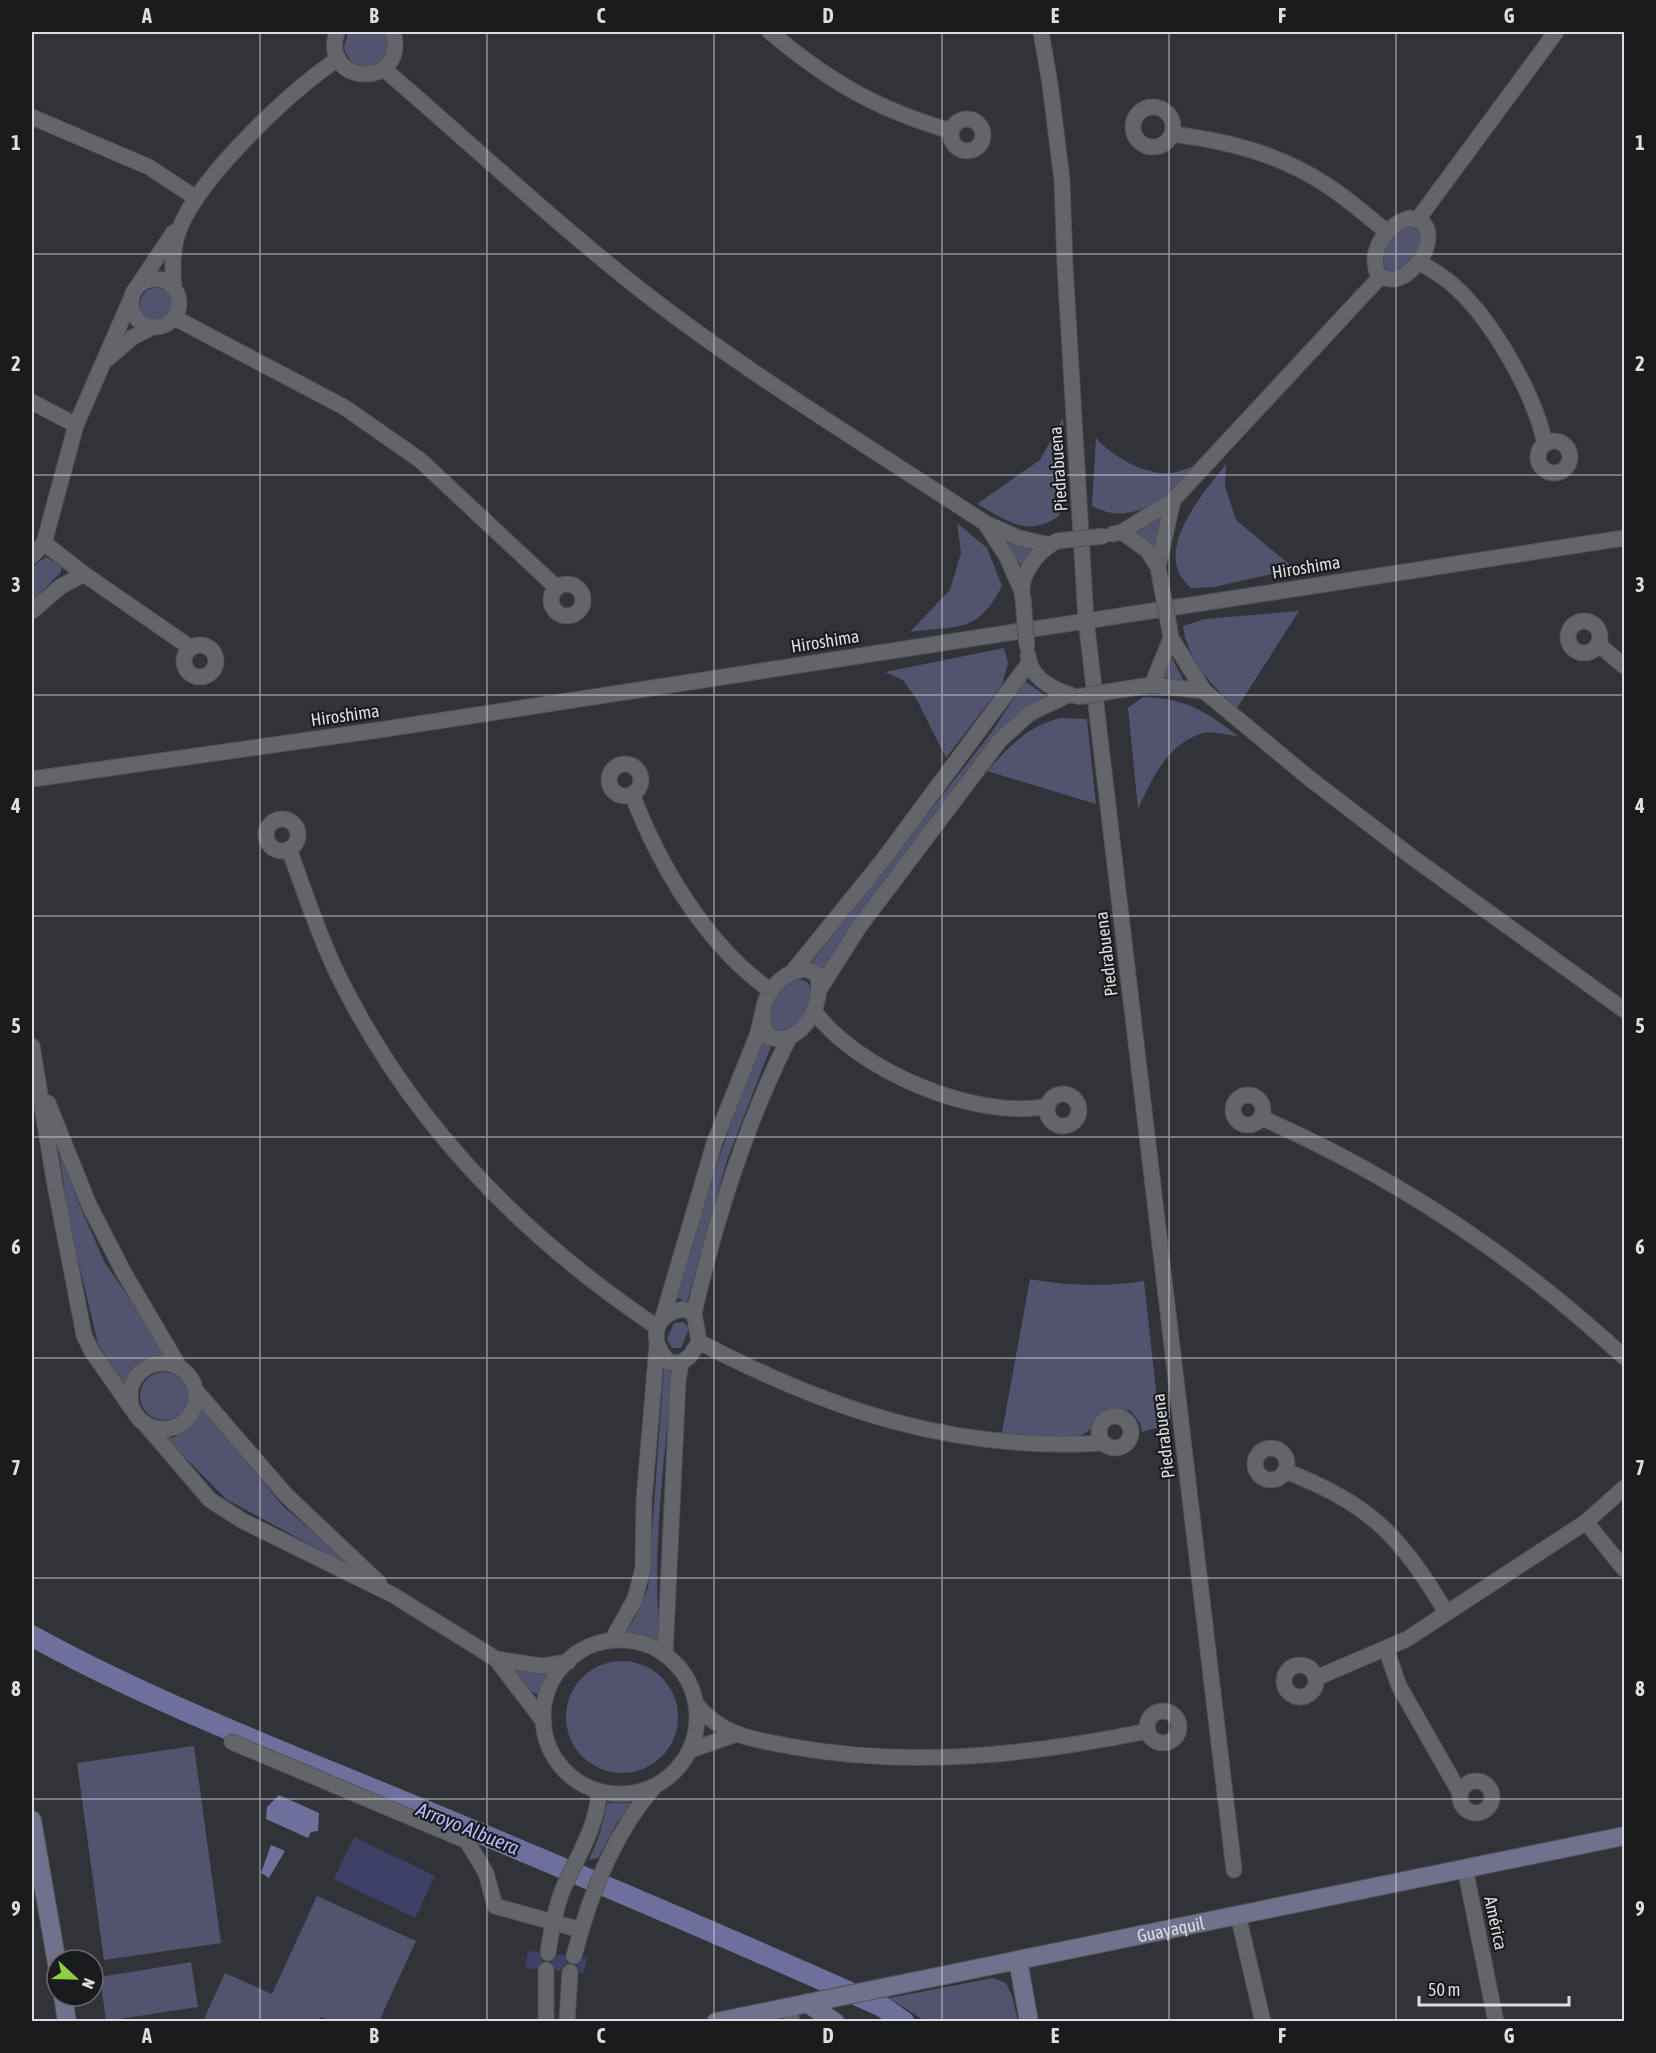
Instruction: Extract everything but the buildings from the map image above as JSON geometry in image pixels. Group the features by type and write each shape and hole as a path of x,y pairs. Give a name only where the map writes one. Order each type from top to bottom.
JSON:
{"street":[{"path":"337,32 334,50 338,59 345,68 364,75 384,69 395,52 393,32"},
{"path":"770,32 821,72 870,101 903,117 951,131"},
{"name":"Piedrabuena","path":"1041,32 1062,180 1086,620 1234,1870"},
{"path":"1418,219 1557,32"},
{"path":"32,556 44,543 76,425 133,294 181,225 196,198 244,141 317,73 338,59"},
{"path":"384,69 642,291 739,361 985,523 1019,538 1053,543 1122,532 1173,500 1380,277"},
{"path":"32,117 149,167 196,198"},
{"path":"1172,134 1219,140 1252,149 1294,165 1326,185 1387,232"},
{"path":"1418,219 1426,226 1430,237 1419,262 1395,279 1380,277 1374,263 1377,250 1387,232 1399,221 1418,219"},
{"path":"103,362 133,337 151,328 165,326 175,318 179,303 174,288 172,262 181,225"},
{"path":"1419,262 1452,284 1470,302 1529,393 1540,419 1545,444"},
{"path":"151,328 138,322 131,309 133,294 151,279 160,279 174,288"},
{"path":"175,318 344,407 370,424 420,460 557,588"},
{"path":"32,402 76,425"},
{"path":"1173,500 1158,567 1170,632 1204,691 1309,778 1412,857 1624,1010"},
{"path":"985,523 1007,557 1021,593 1029,663 1048,687 1072,696"},
{"path":"1122,532 1146,550 1158,567"},
{"name":"Hiroshima","path":"32,778 379,730 1624,538"},
{"path":"44,543 84,574 191,648"},
{"path":"1021,593 1026,573 1053,543"},
{"path":"32,611 60,587 84,574"},
{"path":"1152,685 1170,632"},
{"path":"1598,644 1624,666"},
{"path":"612,1640 635,1599 643,1568 644,1500 660,1322 715,1141 758,1033 771,992 777,982 794,970 883,860 1029,663"},
{"path":"762,1015 768,1037 778,1040 789,1038 801,1029 814,1011 821,987 859,927 1000,740 1030,712 1072,696 1152,685 1204,691"},
{"path":"632,794 654,845 698,914 732,959 771,992"},
{"path":"289,849 336,971 366,1028 424,1116 495,1197 539,1238 581,1274 660,1322"},
{"path":"794,970 805,969 816,974 821,987"},
{"path":"814,1011 824,1024 863,1058 935,1091 1005,1110 1030,1110 1048,1106"},
{"path":"657,1346 669,1362 681,1363 690,1356 699,1342 694,1313 731,1178 761,1095 789,1038"},
{"path":"32,1046 54,1185 84,1335 91,1350 132,1408 210,1500 393,1595 496,1659 544,1722"},
{"path":"38,1078 89,1205 124,1273 180,1368 192,1380 196,1391 286,1495 393,1595"},
{"path":"1262,1118 1349,1158 1400,1186 1528,1274 1571,1308 1624,1357"},
{"path":"660,1322 671,1311 684,1309 694,1313"},
{"path":"699,1342 791,1387 851,1409 928,1430 982,1441 1025,1444 1103,1443"},
{"path":"132,1408 131,1387 135,1376 143,1368 165,1362 180,1368"},
{"path":"665,1654 672,1488 681,1363"},
{"path":"145,1424 166,1429 185,1420 195,1402 196,1391"},
{"path":"1285,1471 1335,1492 1365,1512 1416,1562 1446,1612"},
{"path":"1316,1678 1386,1650 1586,1522 1624,1488"},
{"path":"1586,1522 1624,1569"},
{"path":"574,1956 589,1904 636,1809 654,1787 675,1772 691,1750 698,1726 696,1704 688,1678 654,1646 632,1640 612,1640 580,1651 555,1673 548,1688 544,1722 546,1739 557,1762 576,1781 599,1792 618,1795 636,1793 654,1787"},
{"path":"1386,1650 1399,1686 1460,1793"},
{"path":"496,1659 542,1666 568,1662"},
{"path":"696,1704 705,1715 734,1735 837,1754 938,1759 1082,1744 1148,1731"},
{"path":"691,1750 734,1735"},
{"path":"232,1742 467,1842 486,1873 495,1906 581,1930"},
{"path":"548,1953 562,1892 595,1818 599,1792"},
{"path":"32,1820 54,1948"},
{"name":"Guayaquil","path":"716,2022 796,2010 839,1996 1624,1836"},
{"name":"América","path":"1465,1868 1496,2022"},
{"path":"1238,1915 1263,2022"},
{"path":"1018,1960 1029,2022"},
{"path":"546,1970 546,2022"},
{"path":"567,2022 570,1972"},
{"path":"796,2010 835,2022"}],"shaded area":[{"path":"348,32 385,32 388,44 381,61 374,66 365,67 349,59 344,48"},
{"path":"1412,225 1420,232 1421,237 1421,243 1414,259 1393,274 1384,271 1385,248 1393,237"},
{"path":"156,288 168,292 172,304 168,316 156,320 144,316 140,304 144,292"},
{"path":"1063,418 1065,480 1059,516 1037,526 1018,525 977,504 1040,460"},
{"path":"1096,438 1120,458 1150,471 1171,473 1198,465 1163,497 1150,505 1137,511 1108,512 1092,506"},
{"path":"1226,464 1225,486 1236,520 1295,569 1214,587 1191,588 1179,573 1176,559 1177,545 1189,515"},
{"path":"1164,515 1153,552 1136,533"},
{"path":"957,523 987,548 1002,586 993,601 975,620 954,627 910,632 950,590 961,553"},
{"path":"1004,538 1036,549 1022,567"},
{"path":"46,557 61,566 61,572 32,601 32,567"},
{"path":"1299,611 1237,708 1218,691 1195,662 1183,626 1205,619"},
{"path":"1004,648 1008,663 1002,685 946,758 917,700 903,680 885,672"},
{"path":"1172,658 1185,683 1164,677"},
{"path":"1025,681 1046,696 997,735 823,972 811,963 991,733"},
{"path":"1143,697 1183,703 1205,713 1238,736 1204,733 1188,739 1169,755 1149,786 1138,809 1128,708"},
{"path":"1061,718 1087,719 1096,804 987,771 1020,738 1038,726"},
{"path":"796,978 807,982 812,989 808,1005 797,1022 776,1032 771,1028 772,1005 783,987"},
{"path":"764,1039 772,1044 727,1160 687,1302 677,1298 696,1232 727,1135"},
{"path":"58,1146 78,1202 105,1263 168,1355 153,1358 142,1364 125,1386 98,1344 70,1226"},
{"path":"1030,1279 1087,1285 1144,1281 1160,1427 1142,1432 1140,1423 1130,1410 1103,1411 1089,1431 1079,1437 1001,1438"},
{"path":"684,1322 689,1329 681,1348 672,1348 667,1339 674,1323"},
{"path":"664,1366 673,1368 658,1542 658,1612 661,1646 644,1638 624,1636 648,1588"},
{"path":"159,1372 169,1372 181,1379 188,1391 188,1401 181,1413 169,1420 159,1420 144,1409 140,1401 140,1391 151,1376"},
{"path":"202,1407 282,1505 355,1569 226,1499 163,1435 172,1438 177,1435 189,1425"},
{"path":"622,1661 643,1666 661,1678 673,1696 678,1717 673,1738 661,1756 643,1768 622,1773 601,1768 583,1756 571,1738 566,1717 571,1696 583,1678 601,1666"},
{"path":"508,1666 549,1673 538,1695 528,1690"},
{"path":"194,1746 221,1943 105,1960 77,1763"},
{"path":"279,1795 319,1813 318,1831 311,1832 308,1838 266,1819 267,1807"},
{"path":"607,1803 636,1803 618,1821 598,1858 589,1860 600,1833"},
{"path":"271,1845 285,1851 269,1878 261,1873"},
{"path":"317,1896 416,1941 379,2021 331,2021 321,2017 319,2022 203,2021 225,1973 272,1994"},
{"path":"191,1962 198,2007 106,2021 105,1976"},
{"path":"993,1978 1006,1983 1012,1996 1018,2021 925,2021 889,1998"}],"waterway":[{"name":"Arroyo Albuera","path":"32,1636 121,1682 168,1703 704,1928 883,2007 904,2022"}]}
